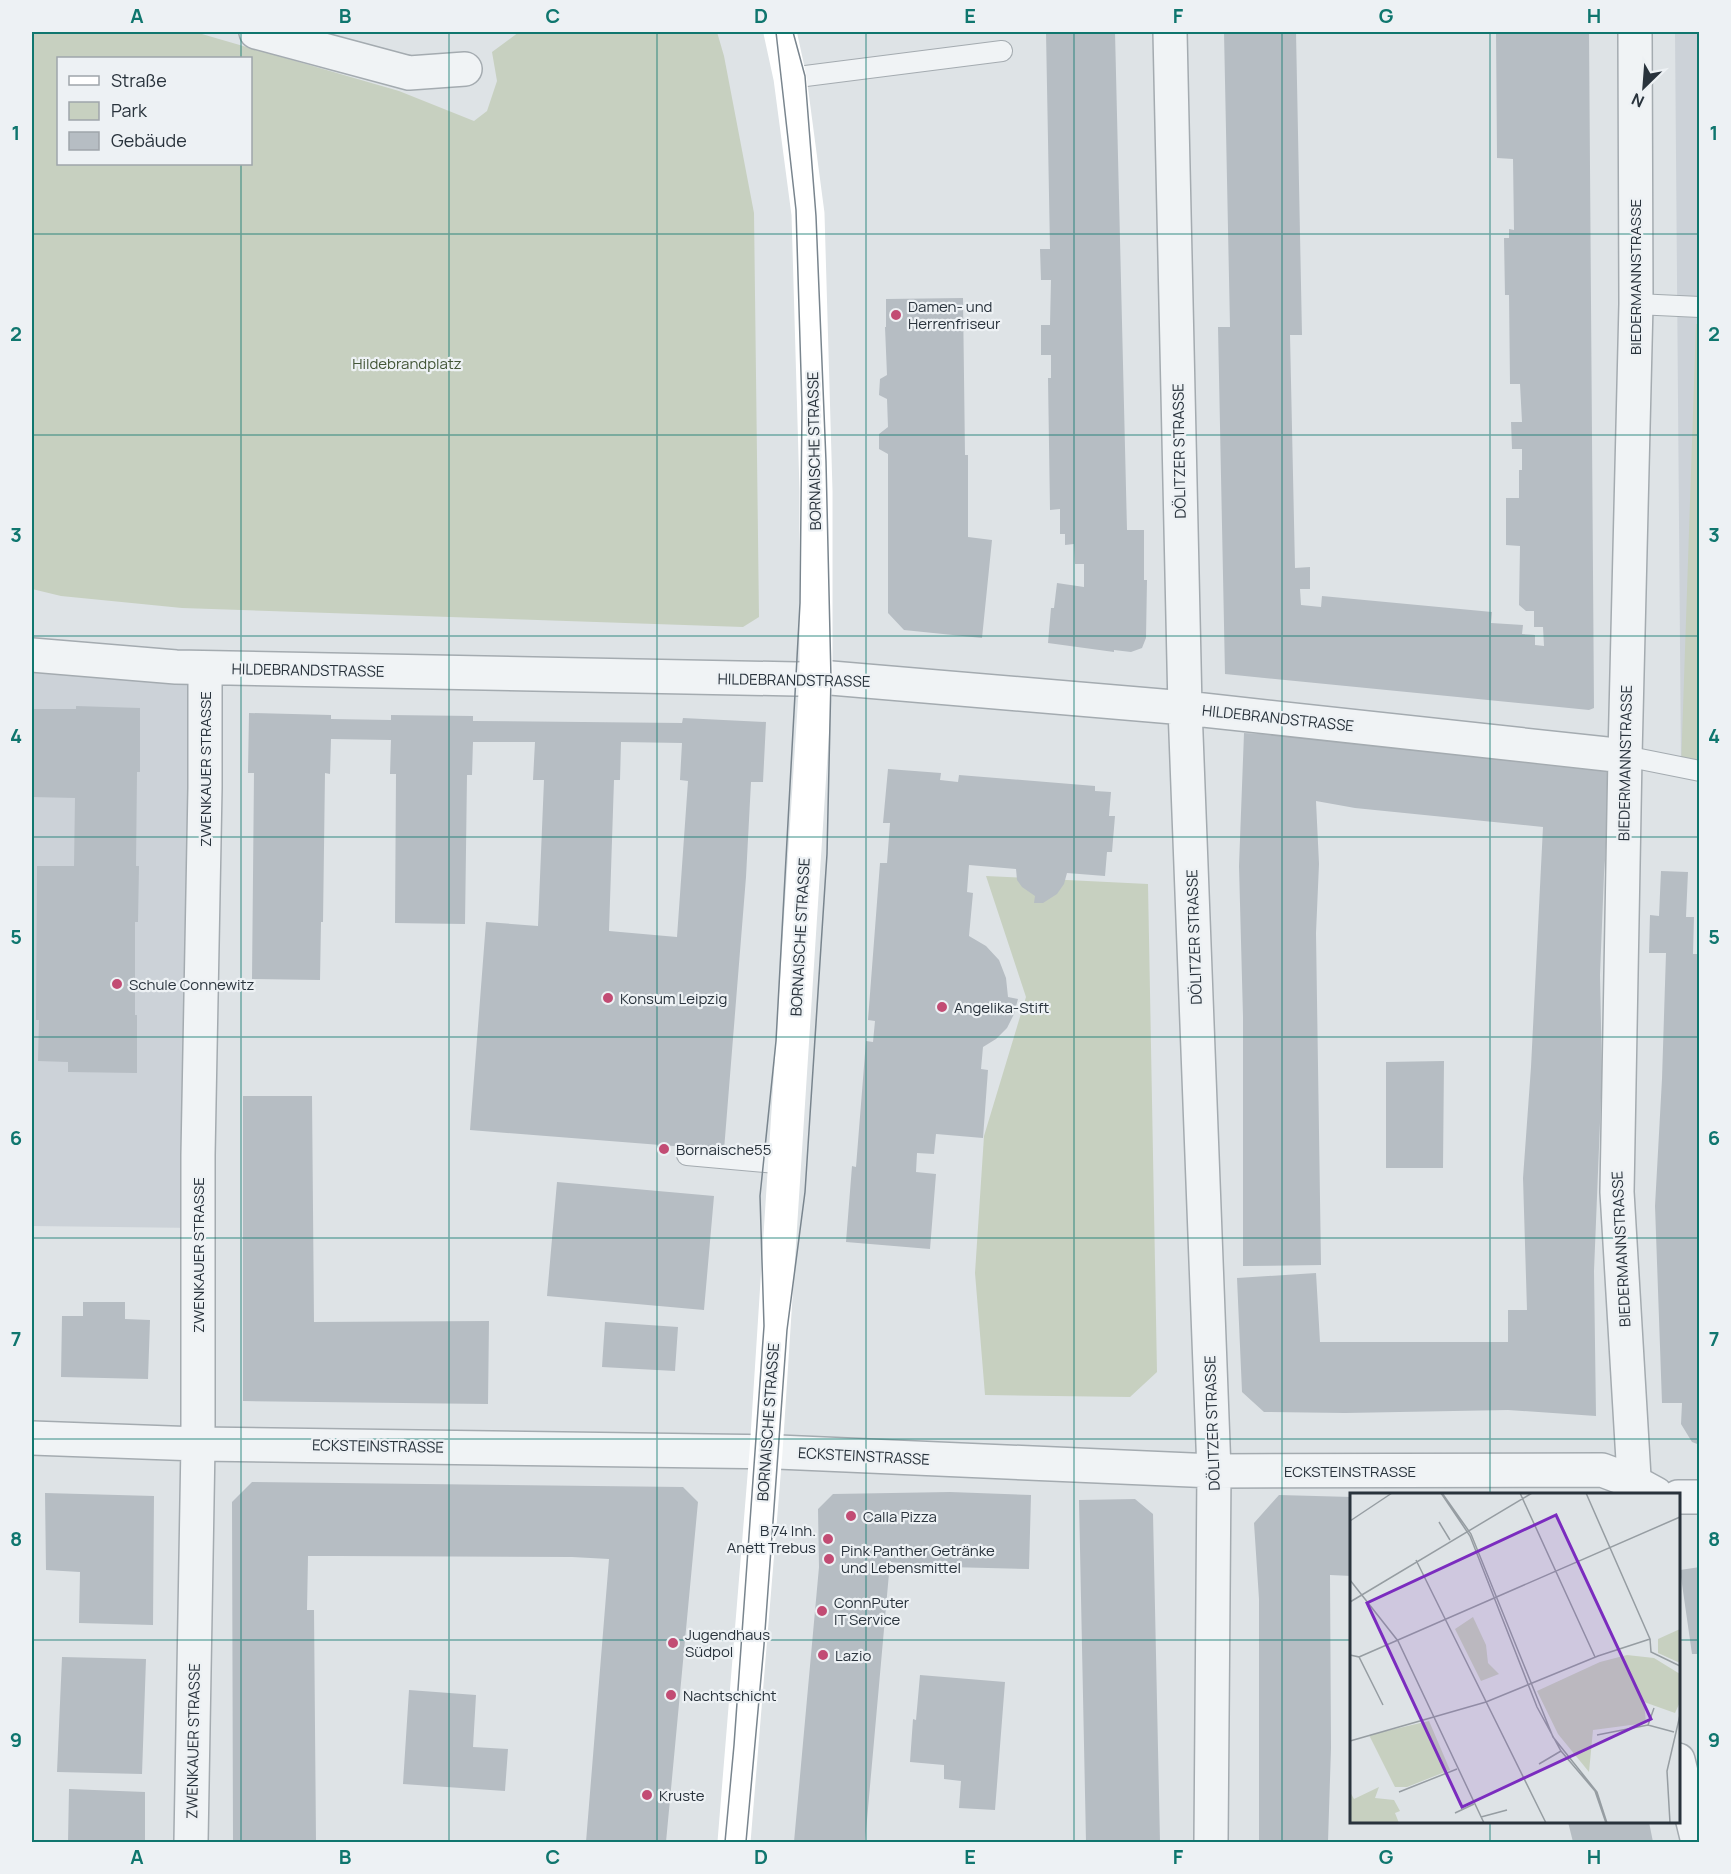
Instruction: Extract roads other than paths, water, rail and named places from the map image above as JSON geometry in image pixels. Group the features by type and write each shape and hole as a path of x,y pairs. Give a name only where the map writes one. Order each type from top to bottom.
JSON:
{"main road":[{"name":"BORNAISCHE STRASSE","path":"734,1842 766,1452 816,678 816,491 808,214 790,78 780,32"}],"street":[{"path":"256,32 408,73 465,69"},
{"name":"DÖLITZER STRASSE","path":"1170,32 1185,708 1214,1472 1211,1842"},
{"name":"BIEDERMANNSTRASSE","path":"1635,32 1636,304 1617,1192 1642,1490"},
{"name":"HILDEBRANDSTRASSE","path":"32,655 206,668 831,678 1185,708 1625,756"},
{"name":"ZWENKAUER STRASSE","path":"191,1842 198,1444 198,1155 206,668"},
{"name":"ECKSTEINSTRASSE","path":"32,1438 198,1444 766,1452 1214,1472 1602,1470 1642,1490"},
{"path":"1680,1497 1700,1497"},
{"path":"1680,1768 1698,1842"}],"lane":[{"path":"790,78 1002,51"},
{"path":"1636,304 1700,307"},
{"path":"1625,756 1700,771"},
{"path":"687,1155 786,1164"}],"tram line":[{"path":"725,1842 764,1326 760,1196 776,1041 800,603 802,406 796,210 776,32"},
{"path":"746,1842 764,1645 787,1330 805,1192 827,854 831,678 826,461 816,216 805,76 793,32"}],"place":[{"name":"Damen- und Herrenfriseur","path":"896,315"},
{"name":"Schule Connewitz","path":"117,984"},
{"name":"Konsum Leipzig","path":"608,998"},
{"name":"Angelika-Stift","path":"942,1007"},
{"name":"Bornaische55","path":"664,1149"},
{"name":"Calla Pizza","path":"851,1516"},
{"name":"B 74 Inh. Anett Trebus","path":"828,1539"},
{"name":"Pink Panther Getränke und Lebensmittel","path":"829,1559"},
{"name":"ConnPuter IT Service","path":"822,1611"},
{"name":"Jugendhaus Südpol","path":"673,1643"},
{"name":"Lazio","path":"823,1655"},
{"name":"Nachtschicht","path":"671,1695"},
{"name":"Kruste","path":"647,1795"}],"park label":[{"name":"Hildebrandplatz","path":"407,363"}]}
